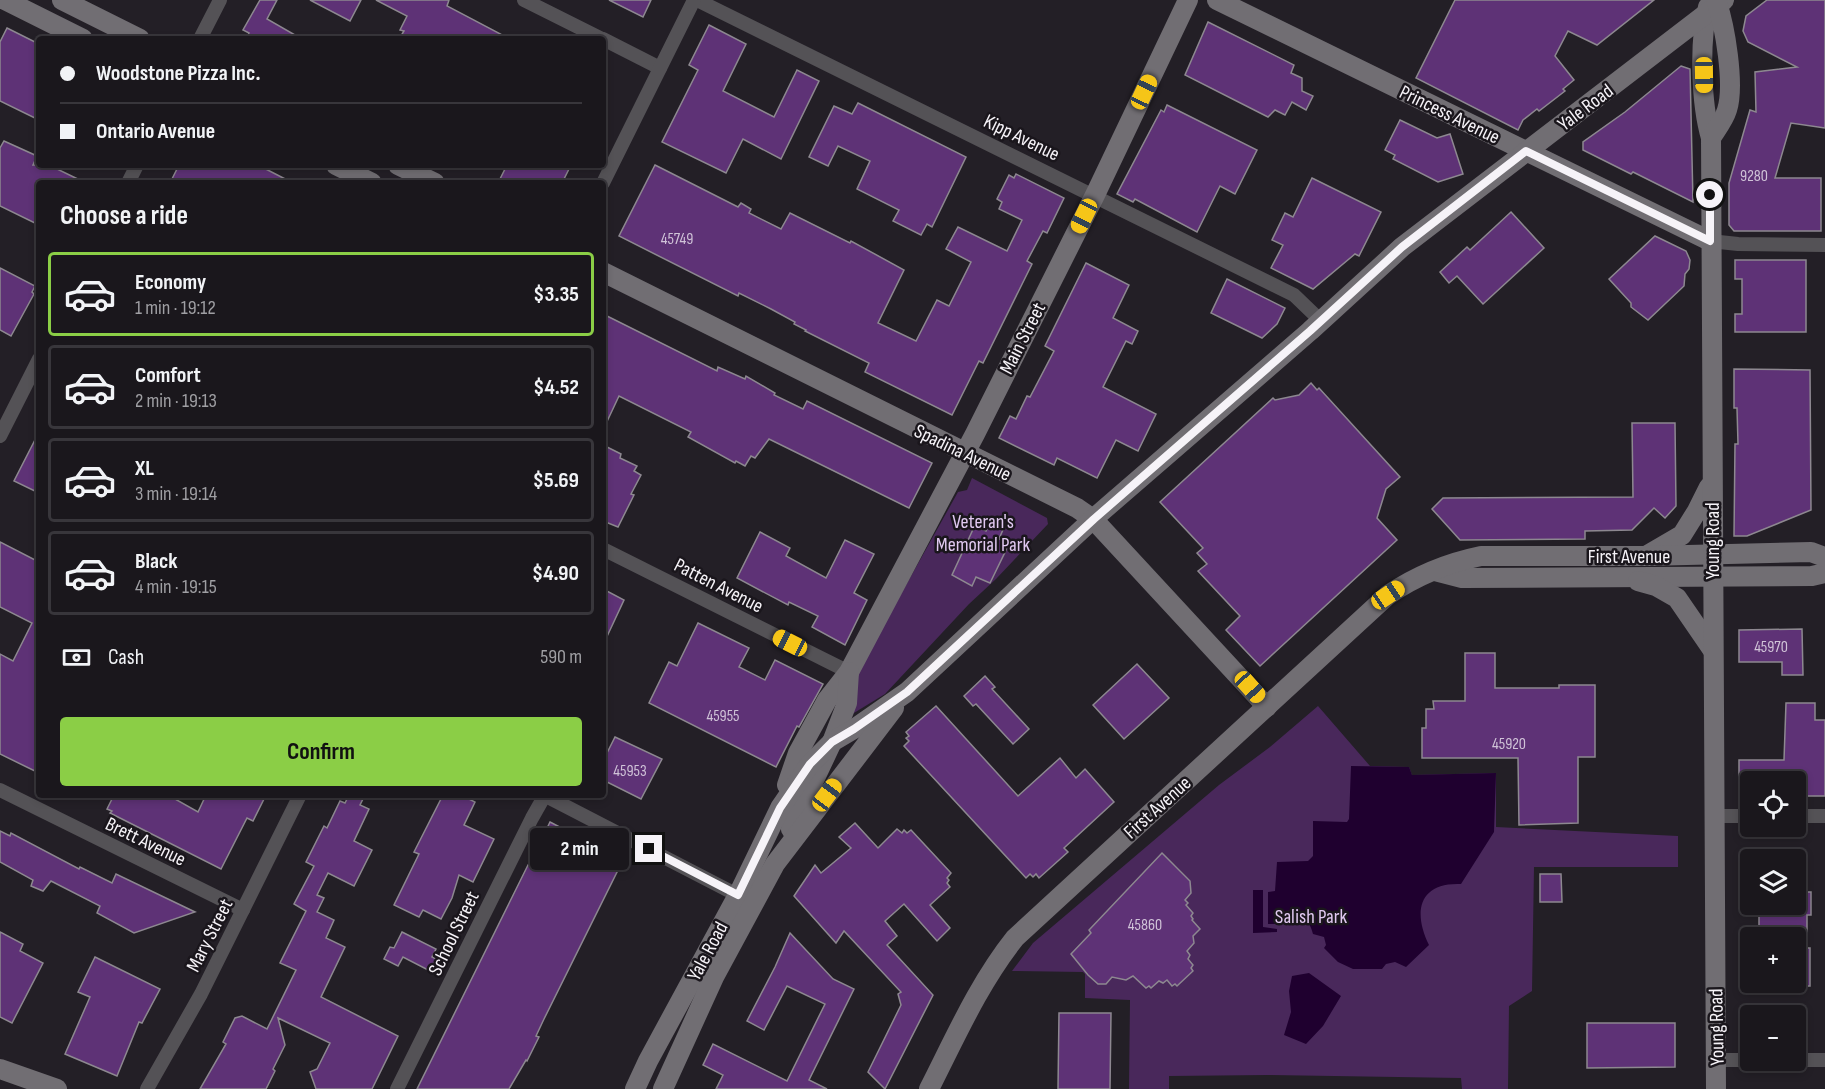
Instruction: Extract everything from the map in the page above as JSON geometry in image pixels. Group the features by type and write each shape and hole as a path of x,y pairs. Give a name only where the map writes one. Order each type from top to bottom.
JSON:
{"main road":[{"path":"4,0 77,36"},
{"path":"62,0 134,36"},
{"name":"Main Street","path":"780,808 798,753 827,700 849,672 965,452 1095,195 1188,0"},
{"name":"Princess Avenue","path":"1217,0 1710,241"},
{"name":"Yale Road","path":"663,1089 714,977 780,808 810,764 832,742 907,692 1094,519 1321,321 1402,247 1715,4"},
{"name":"Young Road","path":"1715,4 1728,55 1730,93 1727,111 1711,138 1716,1089"},
{"path":"342,168 366,180"},
{"path":"404,168 429,180"},
{"name":"Spadina Avenue","path":"606,273 1071,505 1094,519 1267,707"},
{"path":"1646,556 1682,535 1712,482"},
{"name":"First Avenue","path":"929,1089 986,980 1015,938 1388,595 1411,580 1457,561 1481,556 1646,556 1811,552 1825,557"},
{"name":"First Avenue","path":"1435,571 1462,578 1812,576 1825,573"},
{"path":"1624,576 1656,586 1677,598 1712,649"},
{"name":"Main Street","path":"775,864 832,742 847,703 849,672"},
{"name":"Yale Road","path":"635,1089 648,1061 746,899 907,692"},
{"path":"0,1069 57,1089"}],"street":[{"path":"202,36 220,0"},
{"path":"524,0 597,36"},
{"path":"604,180 696,0"},
{"name":"Kipp Avenue","path":"696,0 1294,295 1321,321"},
{"path":"606,41 660,68"},
{"name":"Princess Avenue","path":"1710,241 1738,244 1825,245"},
{"path":"0,436 36,364"},
{"name":"Patten Avenue","path":"606,550 849,672"},
{"name":"Brett Avenue","path":"0,790 243,910"},
{"name":"Mary Street","path":"147,1089 201,994 299,798"},
{"name":"School Street","path":"397,1089 543,798"},
{"path":"551,798 746,899"},
{"path":"1714,816 1740,816"},
{"path":"1806,816 1825,816"},
{"path":"1716,1060 1740,1060"},
{"path":"1806,1060 1825,1060"}],"green space":[{"name":"Veteran's Memorial Park","path":"972,478 1047,518 1048,524 885,694 849,716 853,680 958,492 967,490"},
{"name":"Salish Park","path":"1318,706 1370,766 1409,767 1412,775 1496,773 1496,827 1678,836 1678,867 1534,867 1532,991 1509,1006 1508,1089 1462,1089 1461,1078 1268,1075 1169,1076 1169,1089 1129,1089 1130,1000 1085,998 1085,974 1083,972 1012,971 1033,943 1219,785 1270,747"}],"shaded area":[{"path":"1351,766 1409,767 1412,775 1496,773 1494,832 1461,884 1436,888 1428,894 1423,902 1421,922 1429,945 1406,967 1395,962 1386,964 1382,969 1353,969 1338,962 1324,948 1326,945 1324,937 1313,934 1305,918 1295,912 1278,913 1277,924 1268,924 1268,892 1275,891 1277,862 1308,861 1313,856 1313,821 1347,822 1349,819"},
{"path":"1253,890 1263,890 1263,927 1277,929 1277,932 1253,933"},
{"path":"1309,973 1341,996 1323,1026 1306,1044 1284,1035 1291,1012 1289,991 1292,976"}],"building":[{"path":"260,0 277,0 267,19 297,36 248,36 249,33 243,30"},
{"path":"310,0 361,0 350,21"},
{"path":"376,0 449,0 447,6 504,36 401,36 404,31 400,30 407,16"},
{"path":"609,0 651,0 643,17"},
{"path":"1455,0 1654,0 1597,45 1568,31 1555,56 1574,80 1563,89 1565,91 1523,120 1518,130 1416,78"},
{"path":"1767,0 1825,0 1825,128 1791,123 1775,178 1821,178 1821,231 1734,231 1729,225 1729,183 1750,110 1756,112 1755,72 1797,67 1748,42 1743,31 1746,16"},
{"path":"1208,22 1294,65 1291,73 1302,78 1302,91 1313,96 1306,110 1292,102 1285,115 1275,110 1268,117 1185,75"},
{"path":"709,25 746,44 723,91 774,117 797,70 819,81 781,159 743,139 726,173 662,142 698,70 689,65"},
{"path":"7,28 36,42 36,119 0,101 0,42"},
{"path":"1681,66 1690,69 1693,202 1583,150 1583,142 1625,112"},
{"path":"858,103 966,157 932,227 927,224 921,235 893,221 899,210 857,189 870,161 838,146 828,166 809,157 834,106 852,114"},
{"path":"1167,105 1257,150 1235,194 1220,186 1197,232 1135,199 1133,202 1117,194 1161,110 1164,112"},
{"path":"1400,120 1437,138 1450,134 1463,174 1438,182 1393,159 1395,155 1385,150"},
{"path":"4,141 36,156 33,165 36,165 36,168 58,168 80,180 36,180 36,224 0,206 0,148"},
{"path":"655,165 738,207 741,203 751,209 749,213 781,229 790,213 850,243 851,241 904,270 878,323 916,341 937,300 949,306 971,262 946,249 958,227 1007,251 1022,220 999,209 1002,202 997,199 1009,175 1014,178 1016,174 1064,198 1047,233 1043,231 1027,261 1032,264 983,363 979,361 952,415 865,372 869,363 805,331 794,324 795,322 771,309 739,293 738,296 619,236"},
{"path":"178,168 264,168 287,180 172,180"},
{"path":"506,168 570,168 564,180 500,180"},
{"path":"1312,178 1381,212 1359,256 1355,254 1313,289 1271,268 1283,245 1272,240 1285,213 1293,217"},
{"path":"1511,212 1544,248 1483,304 1457,276 1449,283 1440,272 1467,247 1470,250"},
{"path":"1655,236 1686,251 1690,260 1684,286 1648,320 1631,307 1631,303 1609,279"},
{"path":"1735,260 1806,260 1806,332 1735,332 1735,314 1742,314 1742,279 1735,279"},
{"path":"1086,263 1129,285 1113,318 1138,331 1132,344 1126,341 1103,387 1156,414 1138,451 1116,440 1097,478 1057,458 1054,465 999,438 1010,416 1016,419 1027,396 1030,397 1054,351 1045,346"},
{"path":"0,268 35,286 32,292 34,294 11,336 0,330"},
{"path":"1227,279 1285,308 1277,324 1262,338 1211,313"},
{"path":"606,316 717,371 718,367 745,379 746,376 775,393 774,395 803,409 807,401 932,463 909,508 769,439 755,458 751,456 745,466 736,461 735,463 688,437 691,432 619,396 606,424"},
{"path":"1734,369 1810,370 1811,510 1747,536 1734,536 1735,444 1738,444 1737,408 1734,408"},
{"path":"1311,383 1317,390 1319,388 1400,477 1386,489 1377,518 1397,540 1260,666 1226,630 1240,616 1198,571 1207,564 1197,553 1203,548 1160,502 1273,398 1275,400 1299,395"},
{"path":"1632,423 1675,423 1676,506 1665,518 1654,508 1632,530 1585,531 1585,539 1460,540 1432,509 1443,498 1633,497"},
{"path":"36,438 36,492 14,481"},
{"path":"606,446 621,454 620,458 637,466 634,471 641,475 618,527 606,522"},
{"path":"992,518 1005,525 999,539 1009,544 990,583 976,577 972,586 952,575 975,525 986,531"},
{"path":"760,532 790,548 786,556 826,578 845,540 874,554 854,593 867,600 845,645 812,627 818,616 789,602 788,605 737,578"},
{"path":"0,542 36,560 36,772 0,754 0,654 13,661 32,623 0,607"},
{"path":"606,591 624,600 606,639"},
{"path":"698,623 749,648 739,667 765,680 775,660 823,684 799,727 797,726 776,767 649,703 669,662 677,666"},
{"path":"1802,629 1803,675 1782,675 1782,662 1739,662 1739,630"},
{"path":"1465,653 1495,653 1495,688 1559,688 1559,685 1595,685 1595,757 1578,757 1578,823 1519,825 1518,758 1422,758 1422,728 1426,728 1426,709 1434,709 1433,701 1465,701"},
{"path":"1137,664 1169,698 1124,739 1093,705"},
{"path":"985,676 995,687 992,689 1029,729 1013,744 976,704 973,706 964,696"},
{"path":"1786,703 1815,703 1815,720 1825,720 1825,796 1806,796 1806,771 1740,771 1739,782 1739,760 1784,760"},
{"path":"936,706 1018,796 1060,758 1076,778 1085,769 1114,802 1064,848 1068,852 1039,878 1036,874 1033,877 1030,874 1026,878 904,746 909,741 906,738 909,736 906,732"},
{"path":"615,737 662,759 641,799 606,782 606,755"},
{"path":"112,798 173,798 198,812 205,798 264,798 253,821 247,818 221,869 110,813 112,811 107,809"},
{"path":"348,798 364,798 360,805 369,809 354,841 372,850 354,886 328,873 317,895 324,898 317,912 334,920 326,938 345,947 321,997 398,1036 372,1089 316,1089 310,1072 317,1069 330,1043 278,1018 285,1045 266,1089 200,1089 226,1044 223,1042 235,1018 242,1016 267,1029 296,970 280,963 306,911 294,904 314,866 306,862 324,826 327,828 340,801 345,803"},
{"path":"441,798 467,798 475,802 464,825 494,839 473,882 459,875 452,898 441,919 423,910 419,917 394,905 419,854 414,852"},
{"path":"550,822 623,860 544,1019 536,1036 539,1037 509,1089 417,1089 528,865 539,848"},
{"path":"855,823 878,848 897,829 902,833 904,830 907,833 911,830 951,873 947,878 950,887 930,905 950,928 937,941 904,904 885,921 897,936 887,945 933,995 885,1089 868,1072 901,1005 898,994 901,992 844,931 836,943 794,896 815,865 821,873 851,848 839,837"},
{"path":"0,831 10,836 11,833 79,869 80,867 112,883 116,874 195,912 134,933 97,913 100,906 51,881 43,891 31,886 33,880 0,862"},
{"path":"1162,853 1190,881 1191,893 1185,900 1188,903 1186,905 1193,913 1192,920 1200,929 1193,936 1194,943 1187,951 1193,971 1177,986 1175,984 1172,986 1167,980 1163,983 1159,981 1151,988 1149,986 1146,988 1133,976 1126,980 1112,977 1106,984 1098,984 1071,954 1091,933 1089,930"},
{"path":"1540,874 1561,874 1562,902 1540,902"},
{"path":"1806,892 1811,892 1811,915 1807,915 1807,932 1806,927 1759,927 1759,915 1806,915"},
{"path":"0,932 23,944 20,951 43,963 12,1023 0,1017"},
{"path":"402,932 436,949 432,957 436,959 430,971 403,957 398,966 384,959 390,947 394,948"},
{"path":"790,933 833,979 854,989 809,1080 827,1089 716,1089 723,1075 703,1065 713,1044 787,1081 825,1004 787,986 764,1030 747,1021"},
{"path":"1806,948 1810,948 1810,986 1806,986"},
{"path":"95,957 160,989 142,1023 139,1022 117,1076 65,1054 90,997 78,992"},
{"path":"1059,1013 1111,1013 1110,1089 1058,1089"},
{"path":"1587,1023 1675,1023 1675,1067 1587,1068"}],"route":[{"path":"649,849 738,895 780,808 810,764 832,742 907,692 1094,519 1310,331 1402,247 1526,151 1710,241 1710,195"}]}
